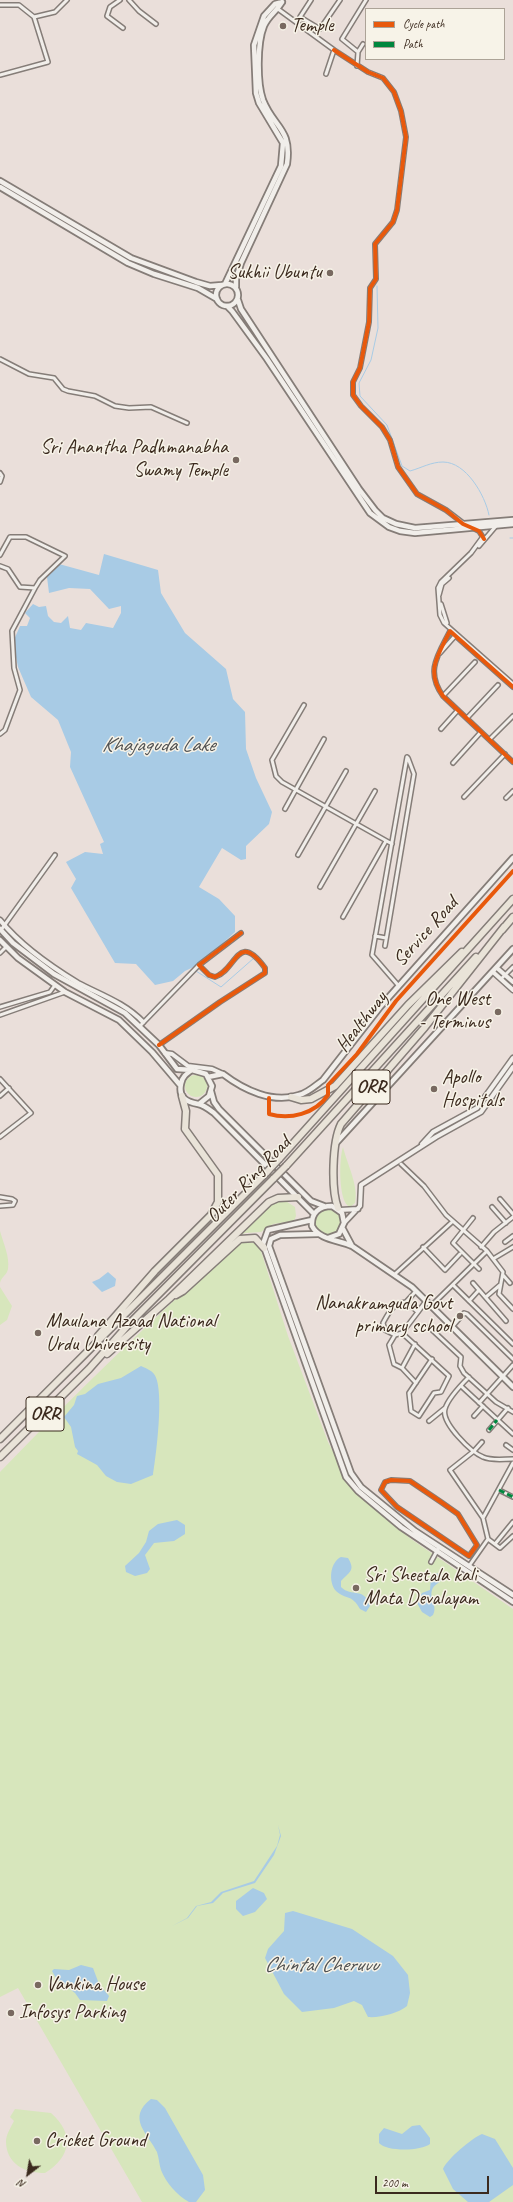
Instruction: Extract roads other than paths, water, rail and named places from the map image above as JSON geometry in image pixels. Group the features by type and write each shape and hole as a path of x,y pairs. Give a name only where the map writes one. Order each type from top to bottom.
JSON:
{"highway":[{"name":"Outer Ring Road","path":"0,1439 120,1315 134,1305 267,1172 513,899"},
{"name":"Outer Ring Road","path":"0,1457 89,1369 129,1324 286,1166 513,917"},
{"name":"ORR","path":"291,1097 302,1100 311,1099 335,1086 408,1005 495,920"},
{"name":"ORR","path":"339,1209 334,1196 338,1128 348,1113 425,1027 504,927"},
{"name":"ORR","path":"120,1315 129,1300 211,1215 218,1202 218,1175 201,1149 187,1134 184,1124 186,1111 182,1096"},
{"name":"ORR","path":"89,1369 169,1299 269,1202 278,1198 298,1197"},
{"name":"ORR","path":"169,1299 183,1291 240,1239 255,1238 264,1248"}],"main road":[{"path":"217,299 217,291 224,284 268,196 282,159 283,143 258,103 256,93 256,39 260,24 275,2 283,1"},
{"path":"283,1 278,9 268,18 263,27 259,73 263,100 287,140 289,151 287,164 241,263 236,279 238,300 241,309 255,333 375,510 383,518 404,527 463,524 513,524"},
{"path":"0,181 131,258 210,286 224,284 236,287"},
{"path":"0,187 128,263 154,274 198,288 227,306 267,359 370,513 389,527 400,531 427,532 513,520"},
{"path":"227,306 238,300"},
{"name":"Service Road","path":"224,1074 234,1082 261,1095 277,1098 300,1095 323,1080 398,986 513,858"},
{"path":"0,930 34,959 68,984 112,1005 141,1024 160,1045 177,1068 202,1072 208,1077 214,1102 219,1109 311,1201 319,1205 339,1209 344,1223 343,1229 339,1234 328,1238"},
{"path":"0,940 6,947 64,992 119,1020 152,1052 180,1085 182,1096 192,1104 199,1104 205,1101 211,1089"},
{"path":"336,1143 513,949"},
{"path":"34,959 37,955"},
{"path":"180,1085 185,1075 192,1070"},
{"path":"208,1077 224,1074"},
{"path":"199,1104 214,1113 314,1214"},
{"path":"318,1234 312,1226 312,1220 314,1214 325,1206"},
{"path":"312,1220 268,1230 263,1240 264,1248 332,1429 352,1473 358,1483 438,1550 469,1566 513,1595"},
{"path":"343,1229 352,1246"},
{"path":"513,1387 416,1291 395,1274 352,1246 318,1234 280,1235 271,1238 271,1252 332,1429 346,1477 352,1486 401,1527 438,1550 513,1602"}],"street":[{"path":"34,17 55,12 67,0"},
{"path":"120,0 110,7 107,16 123,28"},
{"path":"129,0 139,11 156,24"},
{"path":"311,0 300,17 320,29 340,0"},
{"path":"358,52 342,39 366,0"},
{"path":"275,2 278,9 334,50 357,66 383,78 394,92 401,111 406,137 398,210 393,222 375,244 376,279 370,288 369,322 360,368 353,382 353,395 361,406 382,427 390,440 398,467 417,494 446,510 463,524 479,531 483,538"},
{"path":"0,5 19,5 34,17 48,62 0,75"},
{"path":"357,66 358,52 363,44"},
{"path":"326,74 334,50"},
{"path":"0,359 29,374 54,378 63,389 68,391 95,396 115,406 129,408 151,407 187,423"},
{"path":"0,473 2,476 0,482"},
{"path":"500,523 483,538 471,553 440,582 438,588 440,615 444,623 455,636 513,686"},
{"path":"0,555 10,537 26,537 64,556 40,580 12,631 14,668 20,690 5,730 0,734"},
{"path":"0,566 10,571 20,587 35,588"},
{"path":"450,630 433,668 434,678 443,696 513,761"},
{"path":"450,630 513,686"},
{"path":"438,656 455,636"},
{"path":"443,696 475,662"},
{"path":"467,718 498,685"},
{"path":"304,705 272,760 276,776 282,782 392,844"},
{"path":"441,729 458,710"},
{"path":"490,740 513,716"},
{"path":"453,763 481,732"},
{"path":"285,809 324,739"},
{"path":"464,797 505,754"},
{"path":"385,946 414,774 407,757 372,955 398,986"},
{"path":"298,855 346,771"},
{"path":"320,887 375,791"},
{"path":"506,798 513,791"},
{"path":"343,916 386,841"},
{"path":"0,930 55,855"},
{"path":"0,920 17,940 37,955 79,983 128,1009 141,1024 199,965 241,933"},
{"path":"375,936 386,938"},
{"path":"0,953 6,947"},
{"path":"160,1045 220,1002 263,974 265,971 255,955 249,952 239,955 215,977 209,975 199,965"},
{"path":"502,980 513,967"},
{"path":"497,968 513,982"},
{"path":"493,972 513,990"},
{"path":"0,1007 50,992 55,985"},
{"path":"0,1015 64,992"},
{"path":"165,1053 172,1054 188,1066 212,1069 224,1074"},
{"path":"418,1148 433,1132 474,1110 481,1103 513,1058"},
{"path":"344,1223 359,1208 362,1200 360,1189 361,1185 418,1148 475,1116 485,1107 513,1067"},
{"path":"0,1079 31,1113 0,1137"},
{"path":"0,1096 9,1088"},
{"path":"481,1103 485,1107"},
{"path":"401,1164 424,1186 452,1222 493,1259 510,1283"},
{"path":"0,1197 15,1201 13,1205 0,1206"},
{"path":"481,1247 494,1232 513,1216 500,1199"},
{"path":"492,1207 506,1223"},
{"path":"339,1209 359,1208"},
{"path":"473,1218 453,1245 479,1269"},
{"path":"395,1274 452,1222"},
{"path":"505,1242 513,1236"},
{"path":"423,1247 445,1270 460,1254"},
{"path":"493,1259 513,1247"},
{"path":"431,1306 486,1252"},
{"path":"503,1275 499,1294 513,1309"},
{"path":"473,1283 506,1321"},
{"path":"453,1285 513,1344"},
{"path":"486,1297 500,1286"},
{"path":"469,1301 480,1290"},
{"path":"416,1291 406,1302 399,1303 392,1307 383,1323 385,1330 395,1335 402,1334 432,1359 449,1376 442,1392 434,1393 419,1416 411,1411 409,1394 432,1359"},
{"path":"402,1334 426,1301"},
{"path":"406,1302 418,1312"},
{"path":"452,1327 464,1313 467,1314 513,1359"},
{"path":"429,1327 461,1357 460,1366 469,1377 496,1402 513,1412"},
{"path":"395,1335 389,1345 394,1364 402,1368 416,1383"},
{"path":"402,1368 415,1344"},
{"path":"479,1403 513,1365"},
{"path":"429,1421 445,1408 469,1377"},
{"path":"461,1386 513,1434"},
{"path":"474,1416 483,1406"},
{"path":"445,1408 445,1416 449,1425 474,1451 487,1459 513,1459"},
{"path":"489,1430 508,1408"},
{"path":"482,1442 474,1451 450,1470 483,1518 488,1539 502,1548 513,1536"},
{"path":"506,1446 513,1450"},
{"path":"483,1518 513,1463"},
{"path":"391,1480 410,1481 458,1514 477,1544 469,1556 420,1523 397,1507 381,1490 385,1482 391,1480"},
{"path":"499,1490 513,1497"},
{"path":"495,1544 513,1522"},
{"path":"415,1531 420,1523"},
{"path":"469,1566 488,1539"},
{"path":"430,1562 438,1550"}],"water":[{"name":"Khajaguda Lake","path":"104,554 158,570 161,593 185,633 226,669 233,699 245,712 246,749 256,778 272,812 269,824 246,846 246,859 241,860 222,848 199,887 219,899 235,916 235,932 200,964 185,971 173,981 155,985 136,964 115,963 71,888 76,879 66,862 85,852 103,854 100,844 104,842 70,767 71,752 58,720 31,697 18,667 13,642 20,626 27,626 30,618 25,613 33,604 39,607 46,606 48,616 54,622 61,623 68,616 70,628 81,630 86,623 113,628 121,613 121,606 109,609 90,589 69,588 49,593 47,577 59,564 99,575"},
{"path":"108,1272 116,1279 115,1286 102,1292 92,1282"},
{"path":"141,1366 150,1370 154,1374 159,1393 159,1423 153,1475 131,1484 117,1482 106,1476 97,1465 77,1454 78,1451 75,1447 71,1427 64,1417 74,1405 77,1396 85,1394 98,1384 121,1378"},
{"path":"177,1520 185,1525 185,1534 174,1541 154,1543 145,1555 150,1569 147,1573 135,1576 126,1572 125,1566 139,1553 146,1542 149,1531 158,1524"},
{"path":"341,1557 348,1558 351,1569 341,1581 341,1587 349,1592 364,1596 370,1606 366,1612 360,1609 352,1599 340,1594 333,1587 331,1578 332,1568 334,1563"},
{"path":"437,1573 443,1578 434,1586 431,1593 435,1609 433,1615 430,1617 422,1612 417,1603 422,1593 430,1590 431,1577"},
{"path":"278,1825 281,1836 274,1855 255,1883 223,1893 213,1903 197,1906 188,1918 172,1926 187,1918 196,1906 211,1902 221,1892 254,1881 277,1846 280,1835"},
{"path":"253,1888 264,1893 267,1899 255,1912 243,1916 236,1909 236,1901"},
{"name":"Chintal Cheruvu","path":"293,1911 352,1929 393,1956 408,1975 410,1993 407,2006 404,2009 394,2013 373,2017 368,2017 362,2005 354,2001 334,2008 302,2012 284,1994 265,1958 268,1949 284,1931 285,1913"},
{"path":"81,1965 93,1968 99,1984 109,1996 107,2001 80,2000 75,1993 56,1978 52,1971 54,1969 69,1970"},
{"path":"151,2099 157,2100 165,2108 203,2175 205,2190 196,2202 189,2202 176,2192 169,2184 161,2170 157,2152 141,2126 140,2113"},
{"path":"420,2125 430,2138 430,2144 426,2146 404,2150 389,2148 379,2143 379,2134 384,2128 402,2134 412,2126"},
{"path":"482,2134 495,2139 513,2168 513,2185 489,2202 468,2202 453,2189 443,2169 449,2160 460,2149"}],"waterway":[{"path":"377,286 378,328 371,360 359,383 360,396 387,425 402,466 410,471 439,462 451,463 459,467 467,473 479,489 489,515"},
{"path":"196,971 221,987 254,958"}],"place":[{"name":"Temple","path":"283,26"},
{"name":"Sukhii Ubuntu","path":"330,273"},
{"name":"Sri Anantha Padhmanabha Swamy Temple","path":"236,460"},
{"name":"One West - Terminus","path":"498,1012"},
{"name":"Apollo Hospitals","path":"434,1089"},
{"name":"Nanakramguda Govt primary school","path":"460,1316"},
{"name":"Maulana Azaad National Urdu University","path":"38,1333"},
{"name":"Sri Sheetala kali Mata Devalayam","path":"356,1588"},
{"name":"Vankina House","path":"38,1985"},
{"name":"Infosys Parking","path":"11,2013"},
{"name":"Cricket Ground","path":"37,2141"}]}
